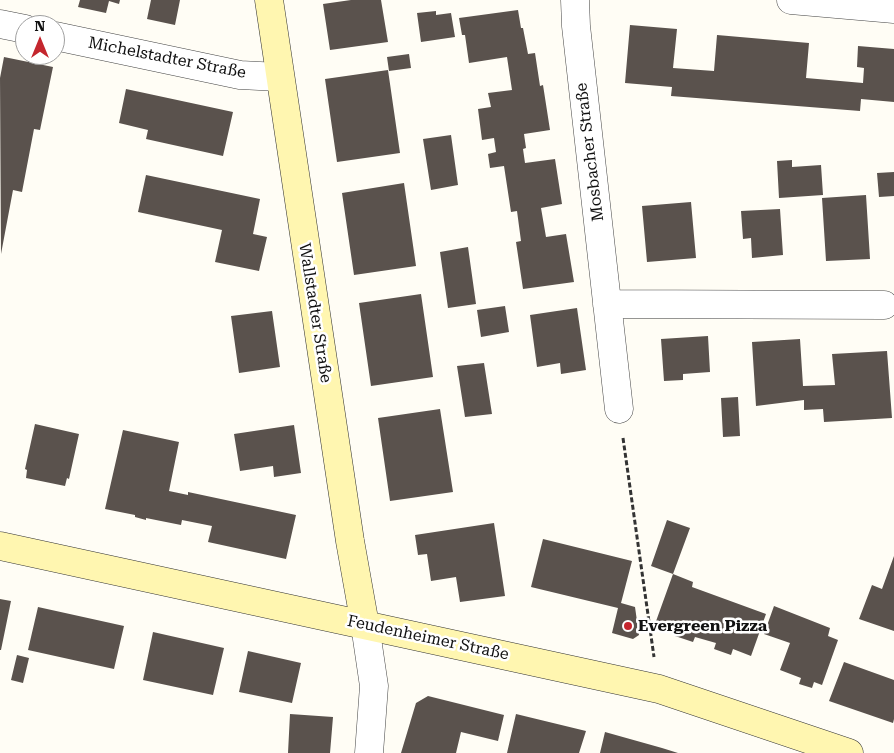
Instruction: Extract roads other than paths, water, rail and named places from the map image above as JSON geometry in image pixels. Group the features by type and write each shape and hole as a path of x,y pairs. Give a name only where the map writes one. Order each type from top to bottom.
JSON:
{"main road":[{"name":"Wallstadter Straße","path":"269,0 279,77 350,541 365,625"},
{"name":"Feudenheimer Straße","path":"0,546 658,690 849,753"}],"street":[{"name":"Mosbacher Straße","path":"575,0 576,26 619,409"},
{"path":"791,0 894,9"},
{"path":"0,24 15,27"},
{"name":"Michelstadter Straße","path":"65,38 240,75 279,77"},
{"path":"607,304 884,305"},
{"path":"365,625 374,686 369,753"}],"place":[{"name":"Evergreen Pizza","path":"628,626"}]}
